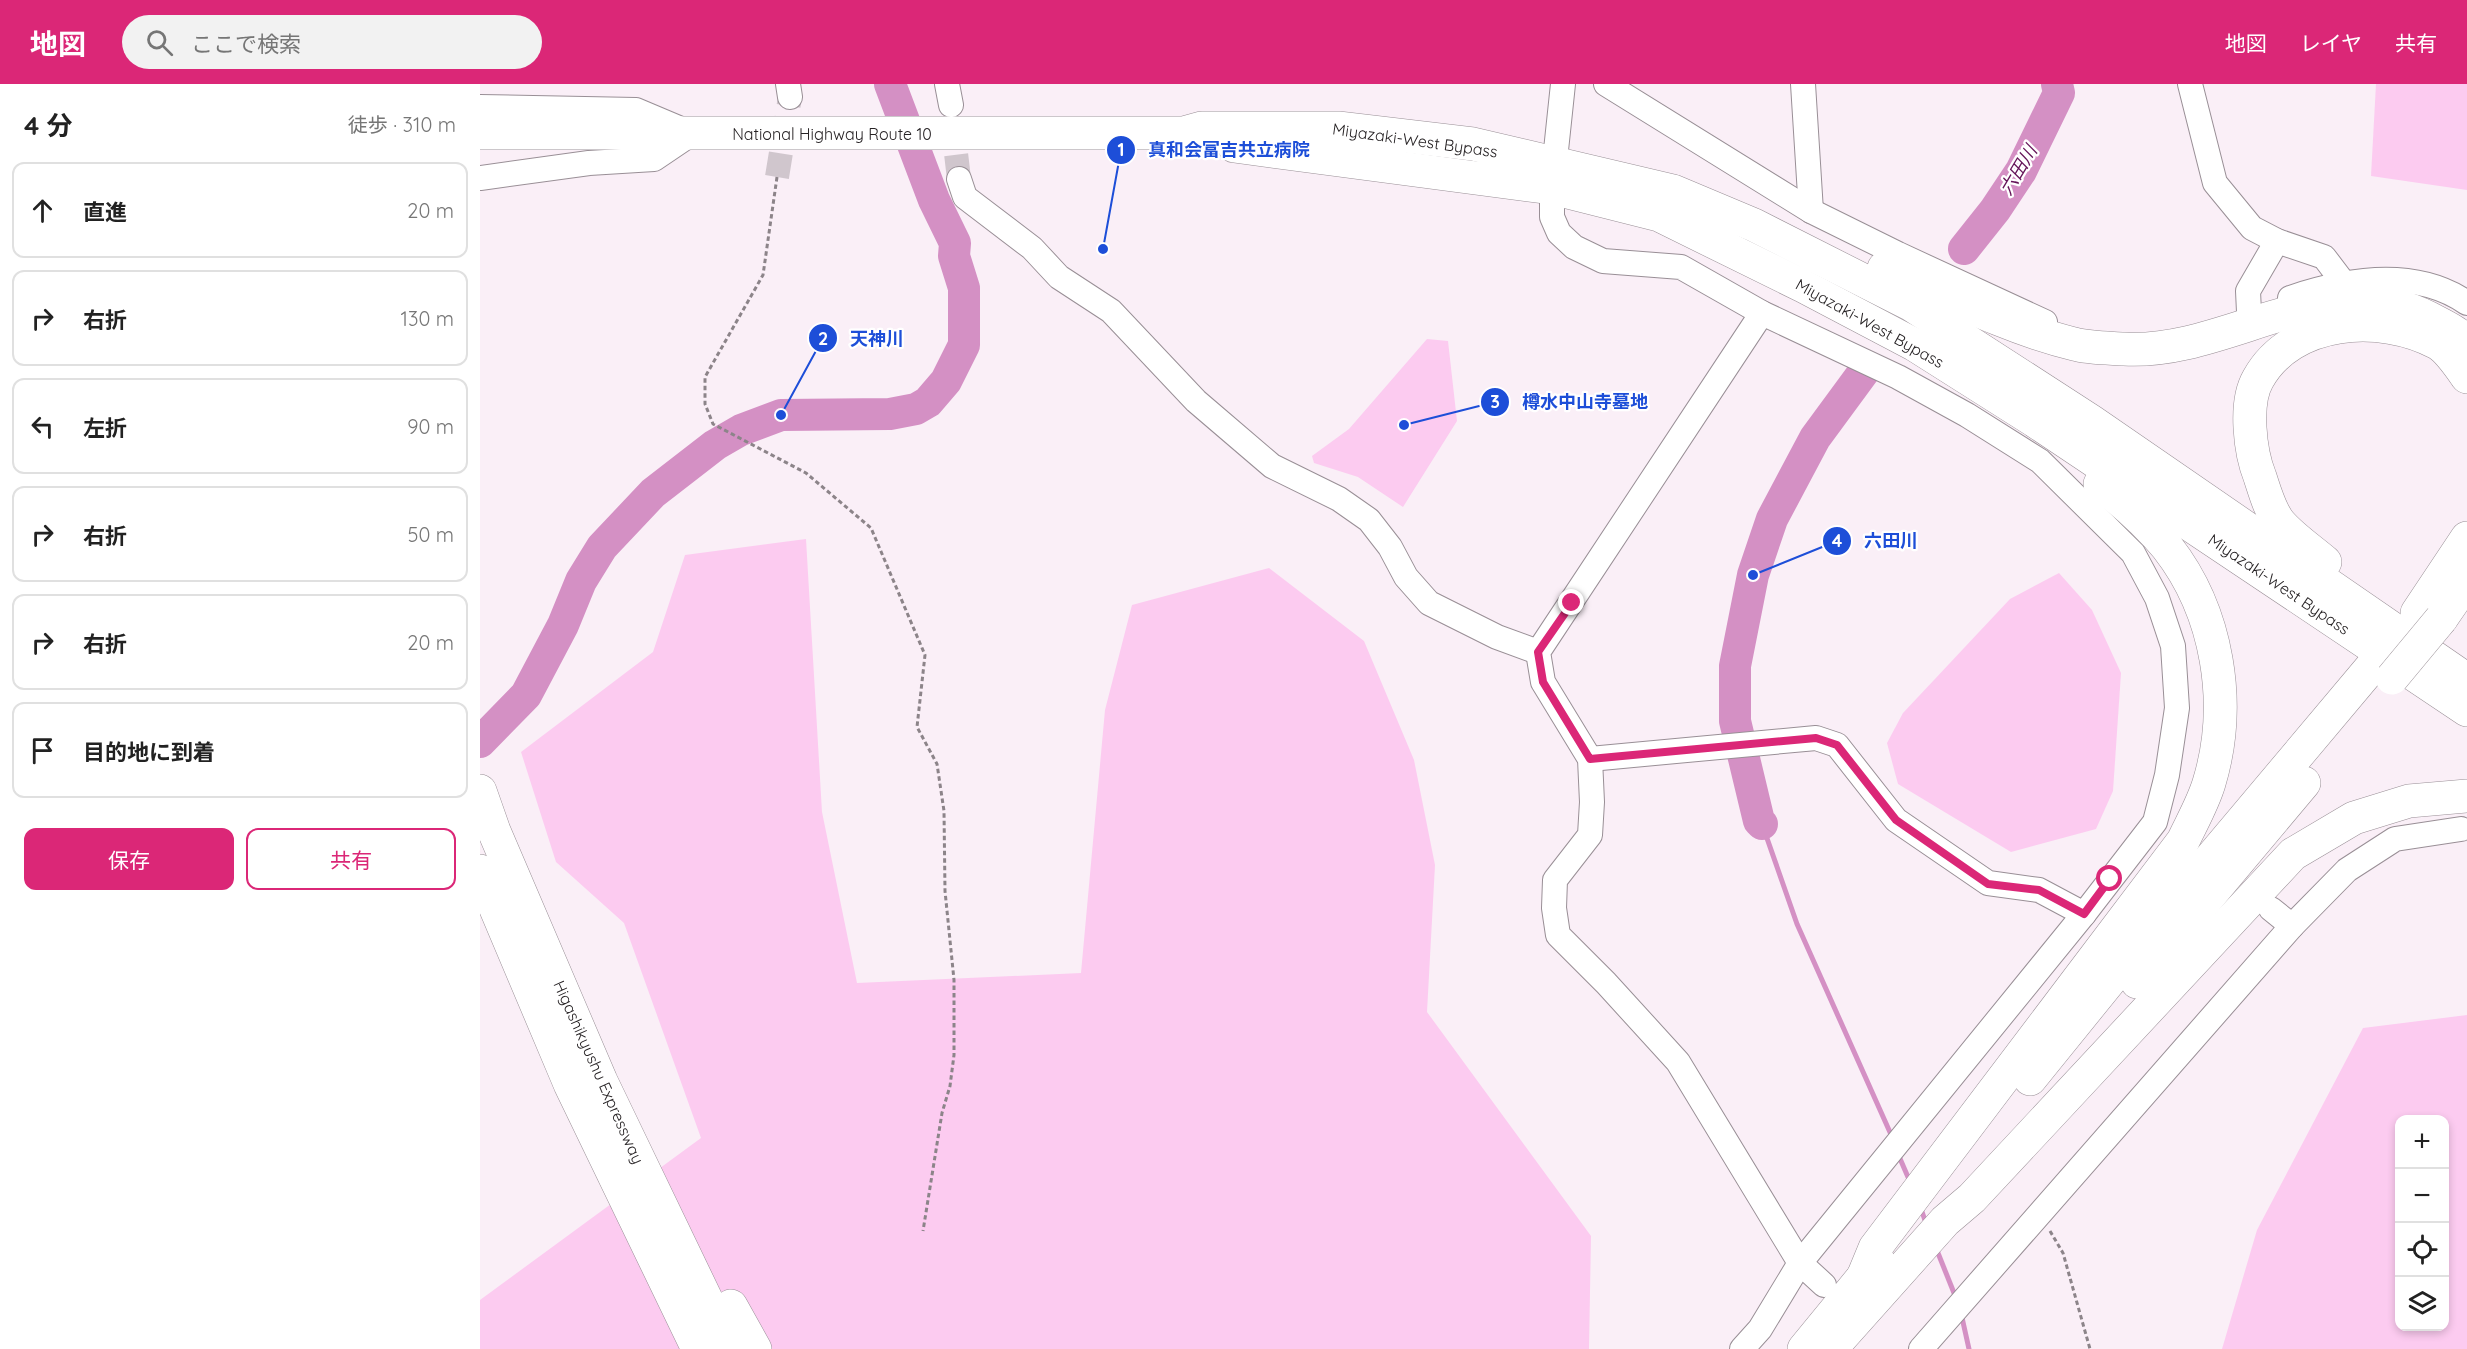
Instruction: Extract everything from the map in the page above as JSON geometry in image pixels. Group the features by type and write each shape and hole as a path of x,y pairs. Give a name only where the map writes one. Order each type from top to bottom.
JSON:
{"highway":[{"name":"Miyazaki-West Bypass","path":"1184,133 1202,128 1338,128 1473,144 1659,216 1803,286 1915,345 2055,434 2467,710"},
{"name":"National Highway Route 10","path":"480,133 1184,133"},
{"name":"Miyazaki-West Bypass","path":"1553,175 1673,191 1754,225 1910,304 2091,421 2467,680"},
{"path":"1754,225 1816,238 2019,327 2075,345 2166,349 2322,304 2363,300 2394,304 2423,315 2458,333 2467,342"},
{"path":"2356,605 2347,580 2280,523 2270,502 2250,444 2250,416 2257,380 2271,362 2287,348 2326,328 2351,324 2379,325 2408,332 2439,344 2467,377"},
{"path":"1863,1277 1875,1248 2183,841 2209,783 2220,724 2217,658 2192,590 2167,547 2117,498 2029,429 2001,401"},
{"path":"2429,616 2467,538"},
{"path":"1945,1221 1961,1190 2383,671 2429,616 2467,581"},
{"path":"1804,1349 1863,1277 1886,1256 2158,921 2383,671"},
{"name":"Higashikyushu Expressway","path":"480,791 494,831 601,1081 730,1349"},
{"path":"1831,1349 1945,1221 1972,1198 2294,854 2354,818 2409,801 2467,796"},
{"name":"Higashikyushu Expressway","path":"480,871 570,1084 698,1349"},
{"path":"601,1081 755,1349"}],"street":[{"path":"1563,84 1553,175 1552,217 1559,233 1574,247 1603,261 1681,267 1762,313 1898,377 1967,415 2040,461 2133,553 2157,598 2173,645 2177,708 2167,775 2165,824 2084,914 1800,1263 1760,1329 1742,1349"},
{"path":"1606,84 1811,211 1898,254 2058,327 2096,336 2157,338 2183,334 2343,282 2383,279 2429,285 2456,295 2467,303"},
{"path":"1803,84 1811,211"},
{"path":"2190,84 2215,183 2252,228 2277,241 2324,256 2343,282"},
{"path":"480,107 636,110 691,134"},
{"path":"480,178 589,163 654,159 691,134"},
{"path":"959,179 965,197 1032,248 1059,277 1111,311 1196,401 1272,466 1339,498 1369,520 1390,547 1406,577 1429,603 1497,637 1538,652"},
{"path":"2249,312 2248,291 2277,241"},
{"path":"1762,313 1538,652 1543,682 1590,759 1592,802 1590,835 1555,880 1554,908 1558,935 1606,983 1678,1062 1800,1263 1824,1285"},
{"path":"1590,759 1816,738 1837,745 1896,820 1988,884 2039,890 2084,914"},
{"path":"1921,1349 2292,926 2347,870 2395,839 2461,829"},
{"path":"2271,909 2292,926"}],"path":[{"path":"777,177 763,275 705,377 705,404 713,424 807,473 871,528 925,655 916,727 937,764 944,811 945,891 954,980 954,1055 923,1231"},
{"path":"2040,1214 2063,1253 2090,1349"}],"shaded area":[{"path":"2376,84 2467,84 2467,190 2371,176"},
{"path":"1427,339 1448,341 1457,421 1403,507 1358,477 1314,463 1312,456 1349,429"},
{"path":"806,539 822,812 857,983 1081,973 1105,710 1132,605 1269,568 1364,641 1414,760 1435,865 1427,1012 1591,1236 1589,1349 480,1349 480,1300 701,1138 624,923 556,862 521,752 653,652 685,555"},
{"path":"2059,573 2092,610 2121,673 2113,791 2096,829 2011,852 1898,784 1887,743 1903,713 2010,599"},
{"path":"2467,1015 2467,1349 2222,1349 2257,1230 2363,1028"}],"waterway":[{"path":"480,742 526,695 563,625 581,581 602,547 653,493 715,445 741,430 781,415 890,414 916,409 928,402 946,381 964,345 964,288 954,256 955,243 934,200 890,84"},
{"name":"六田川","path":"1964,249 1995,210 2021,171 2059,93 2057,84"},
{"name":"六田川","path":"1762,824 1759,821 1735,721 1735,666 1753,575 1772,519 1815,438 1865,370"},
{"path":"1762,824 1797,924 1893,1139"},
{"path":"1898,1154 1911,1184"},
{"path":"1920,1206 1927,1226"},
{"path":"1936,1248 1956,1298"},
{"path":"1961,1313 1969,1349"}],"tunnel":[{"path":"777,177 790,97"},
{"path":"952,119 959,179"}],"place":[{"name":"真和会富吉共立病院","path":"1103,249"},
{"name":"天神川","path":"781,415"},
{"name":"樽水中山寺墓地","path":"1404,425"},
{"name":"六田川","path":"1753,575"}],"route":[{"path":"1572,603 1538,652 1543,682 1590,759 1816,738 1837,745 1896,820 1988,884 2039,890 2084,914 2110,879"}]}
